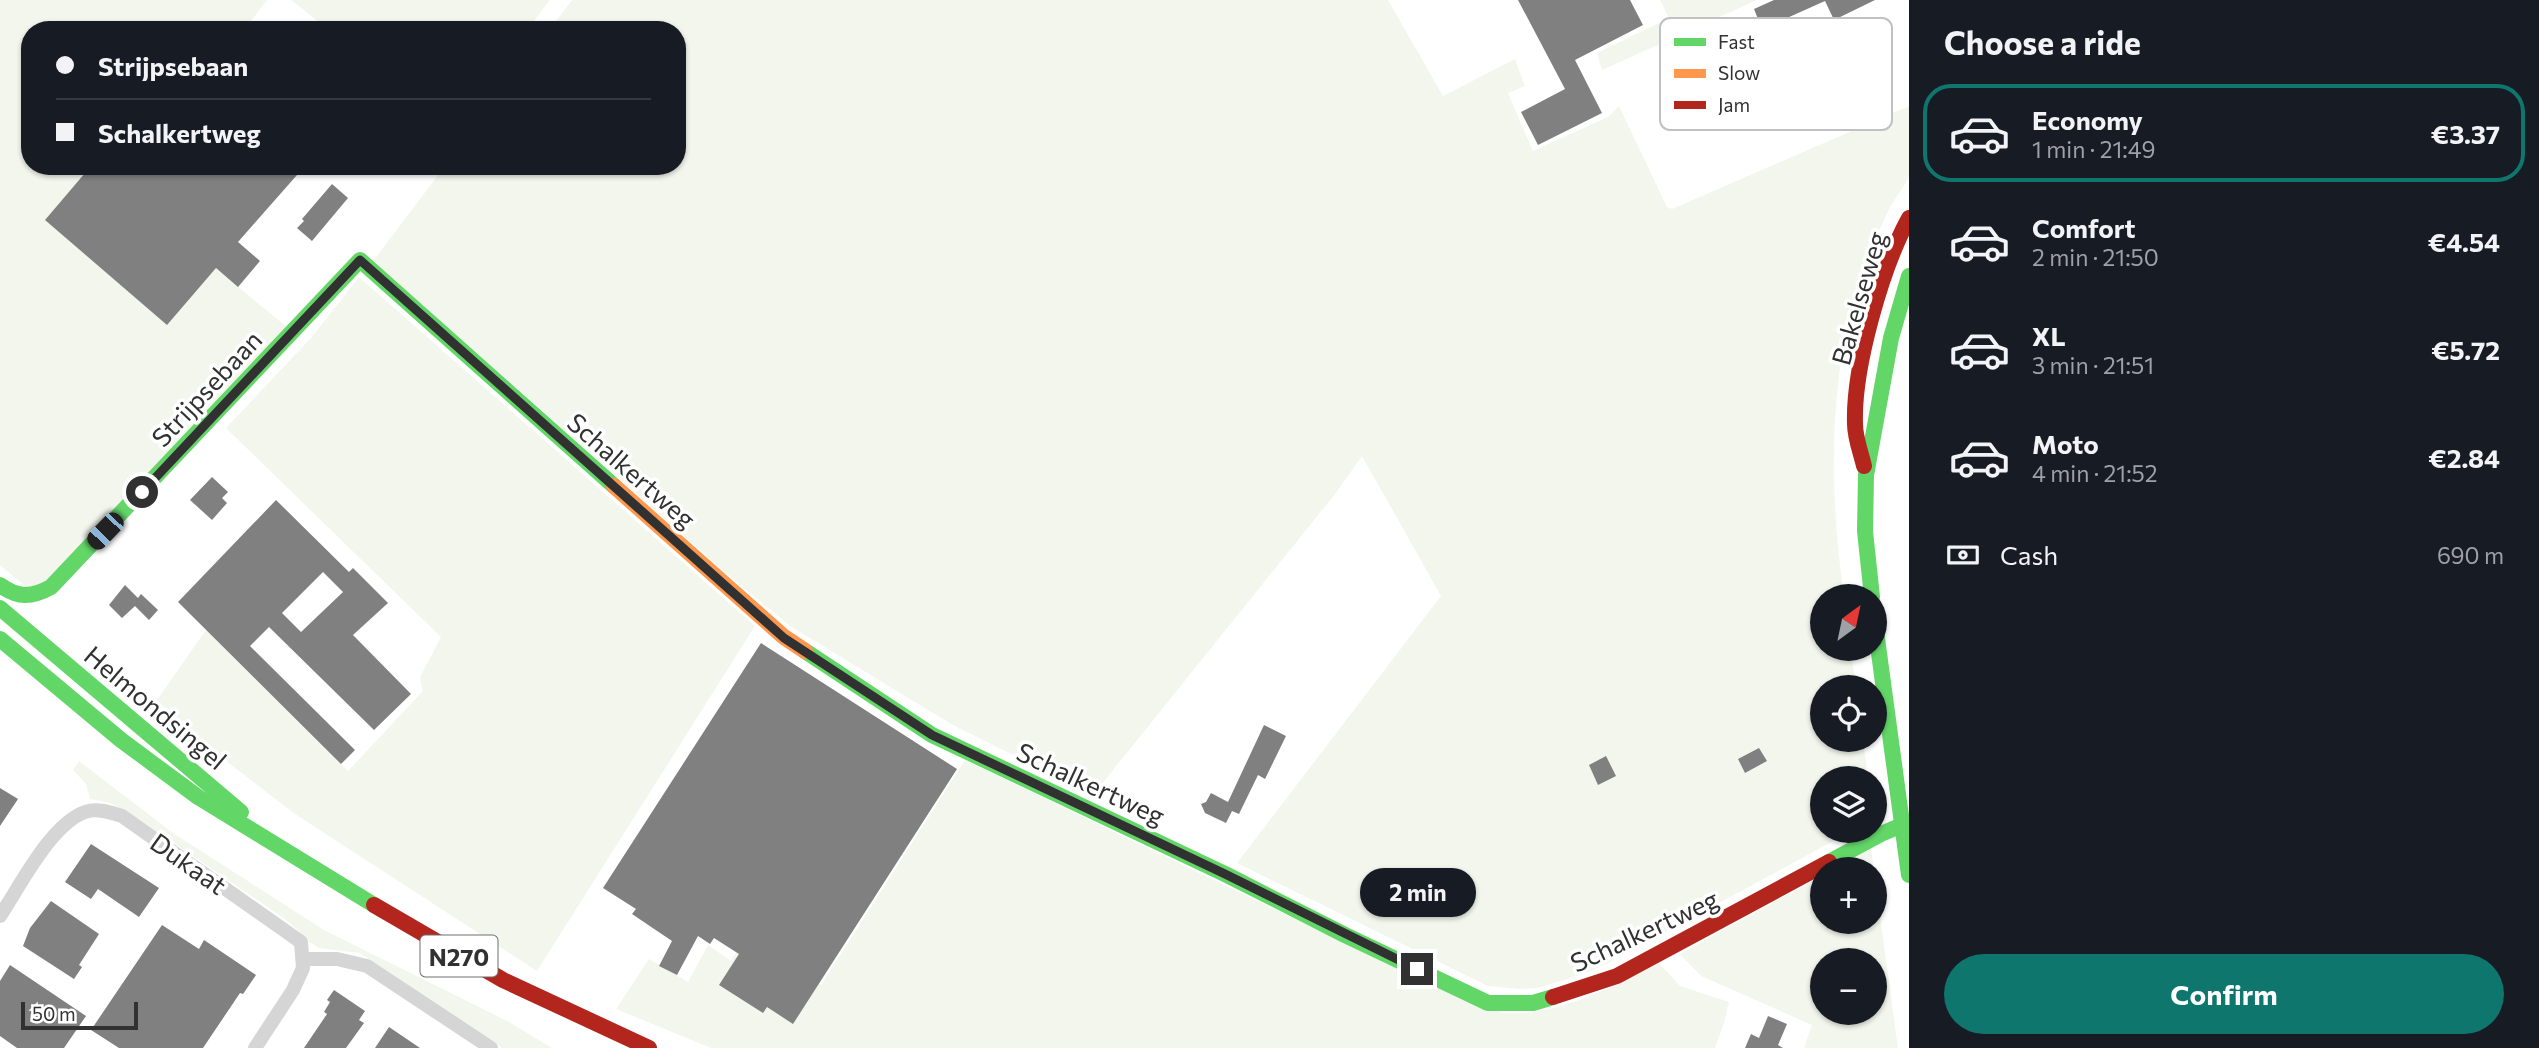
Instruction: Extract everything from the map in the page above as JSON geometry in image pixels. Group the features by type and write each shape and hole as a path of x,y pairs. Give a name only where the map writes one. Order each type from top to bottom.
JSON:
{"street":[{"name":"Bakelseweg","path":"1866,475 1855,425 1862,356 1880,291 1900,234 1909,218"},
{"name":"Strijpsebaan","path":"0,585 20,596 36,596 51,587 360,260"},
{"name":"Schalkertweg","path":"360,260 784,638 932,735 1488,1003 1533,1003 1617,976 1906,822"},
{"name":"Bakelseweg","path":"1871,584 1865,531 1866,475 1891,338 1909,276"},
{"name":"Helmondsingel","path":"0,608 280,845"},
{"name":"Helmondsingel","path":"0,639 132,748 198,797 280,845 417,932 502,979 649,1048"},
{"path":"1881,662 1906,822 1909,875"},
{"name":"Dukaat","path":"0,916 52,836 65,823 86,811 104,811 122,816 301,942 304,959"},
{"path":"255,1048 293,990 304,959 337,959 367,966 491,1048"}],"shaded area":[{"path":"0,0 267,0 251,21 21,21 21,175 135,175 123,192 293,332 39,598 0,565"},
{"path":"291,0 550,0 534,21 318,21"},
{"path":"572,0 1388,0 1443,96 1515,59 1525,86 1508,93 1533,151 1608,117 1619,106 1667,207 1672,209 1854,130 1892,130 1892,113 1909,106 1909,175 1885,217 1860,280 1840,366 1834,482 1842,584 1810,584 1810,662 1853,662 1854,675 1810,675 1810,752 1865,752 1866,766 1810,766 1810,843 1830,843 1587,973 1538,988 1519,989 1488,986 1237,863 1441,596 1362,456 1335,494 1093,795 951,724 790,626 733,579 373,261 438,175 686,175 686,21 556,21"},
{"path":"1660,0 1757,0 1717,18 1669,18"},
{"path":"1660,22 1660,44 1602,70 1597,53"},
{"path":"359,277 755,626 537,971 295,814 186,730 157,700 208,627 348,771 423,691 420,677 441,637 226,428 311,338"},
{"path":"965,760 1322,932 1503,1013 1523,1013 1563,1005 1623,982 1659,963 1680,986 1729,1002 1715,1048 711,1048 616,1009 649,959 688,982 708,945 731,961 747,936 821,985"},
{"path":"79,761 173,833 324,930 509,1022 552,1048 502,1048 360,953 319,948 304,939 285,919 130,813 108,802 90,799 86,784 73,770"},
{"path":"1871,849 1872,857 1857,857"},
{"path":"1810,883 1810,934 1882,934 1884,948 1810,948 1810,1024 1701,976 1680,954"},
{"path":"1887,967 1898,1048 1804,1048 1812,1025 1887,1025"}],"building":[{"path":"1518,0 1630,0 1643,25 1575,60 1602,113 1538,145 1521,112 1565,89"},
{"path":"1774,0 1875,0 1838,18 1833,18 1825,1 1787,18 1758,18 1754,9"},
{"path":"83,175 297,175 238,242 260,261 238,287 216,268 167,325 45,220"},
{"path":"332,184 348,198 312,241 297,228"},
{"path":"212,477 228,492 222,498 227,503 212,520 190,500"},
{"path":"276,500 349,572 353,568 388,603 353,635 411,694 374,730 269,627 250,646 355,750 341,764 178,602","holes":["323,572 343,592 301,632 282,613"]},
{"path":"125,585 138,598 141,594 158,610 149,620 135,606 122,618 109,605"},
{"path":"761,643 957,769 793,1024 767,1007 763,1013 719,985 739,954 714,938 710,944 698,936 677,975 659,966 672,941 632,914 636,909 603,888"},
{"path":"1264,725 1286,736 1265,779 1258,775 1239,814 1232,811 1226,823 1205,813 1201,804 1206,802 1211,793 1228,802"},
{"path":"1759,748 1767,761 1745,773 1738,759"},
{"path":"1606,756 1616,776 1598,785 1589,765"},
{"path":"0,788 18,799 0,826"},
{"path":"91,844 159,888 139,917 98,889 91,899 65,882"},
{"path":"51,901 99,934 79,965 82,967 74,979 23,946 30,928"},
{"path":"162,925 199,949 204,940 256,975 243,994 240,993 203,1048 119,1048 91,1030"},
{"path":"10,965 86,1016 64,1048 17,1048 0,1036 0,981"},
{"path":"334,990 365,1011 359,1020 364,1023 346,1048 304,1048 327,1014 324,1012 330,1002 327,1000"},
{"path":"1768,1016 1787,1024 1778,1045 1783,1048 1745,1048 1751,1034 1759,1038"},
{"path":"389,1027 420,1048 375,1048"}],"traffic: fast":[{"path":"0,585 25,595 51,587 360,260 614,486"},
{"path":"1871,584 1865,531 1866,475 1891,338 1909,276"},
{"path":"0,608 241,812"},
{"path":"0,639 121,740 198,797 374,905"},
{"path":"805,651 932,735 1488,1003 1533,1003 1553,997"},
{"path":"1880,662 1909,875"},
{"path":"1838,857 1909,822"}],"traffic: slow":[{"path":"614,486 784,637 805,651"}],"traffic: jam":[{"path":"1864,466 1855,429 1864,347 1889,263 1909,218"},
{"path":"1553,997 1617,976 1810,872"},
{"path":"374,905 503,980 649,1048"}],"route":[{"path":"142,492 360,260 784,638 932,735 1225,874 1417,969"}]}
